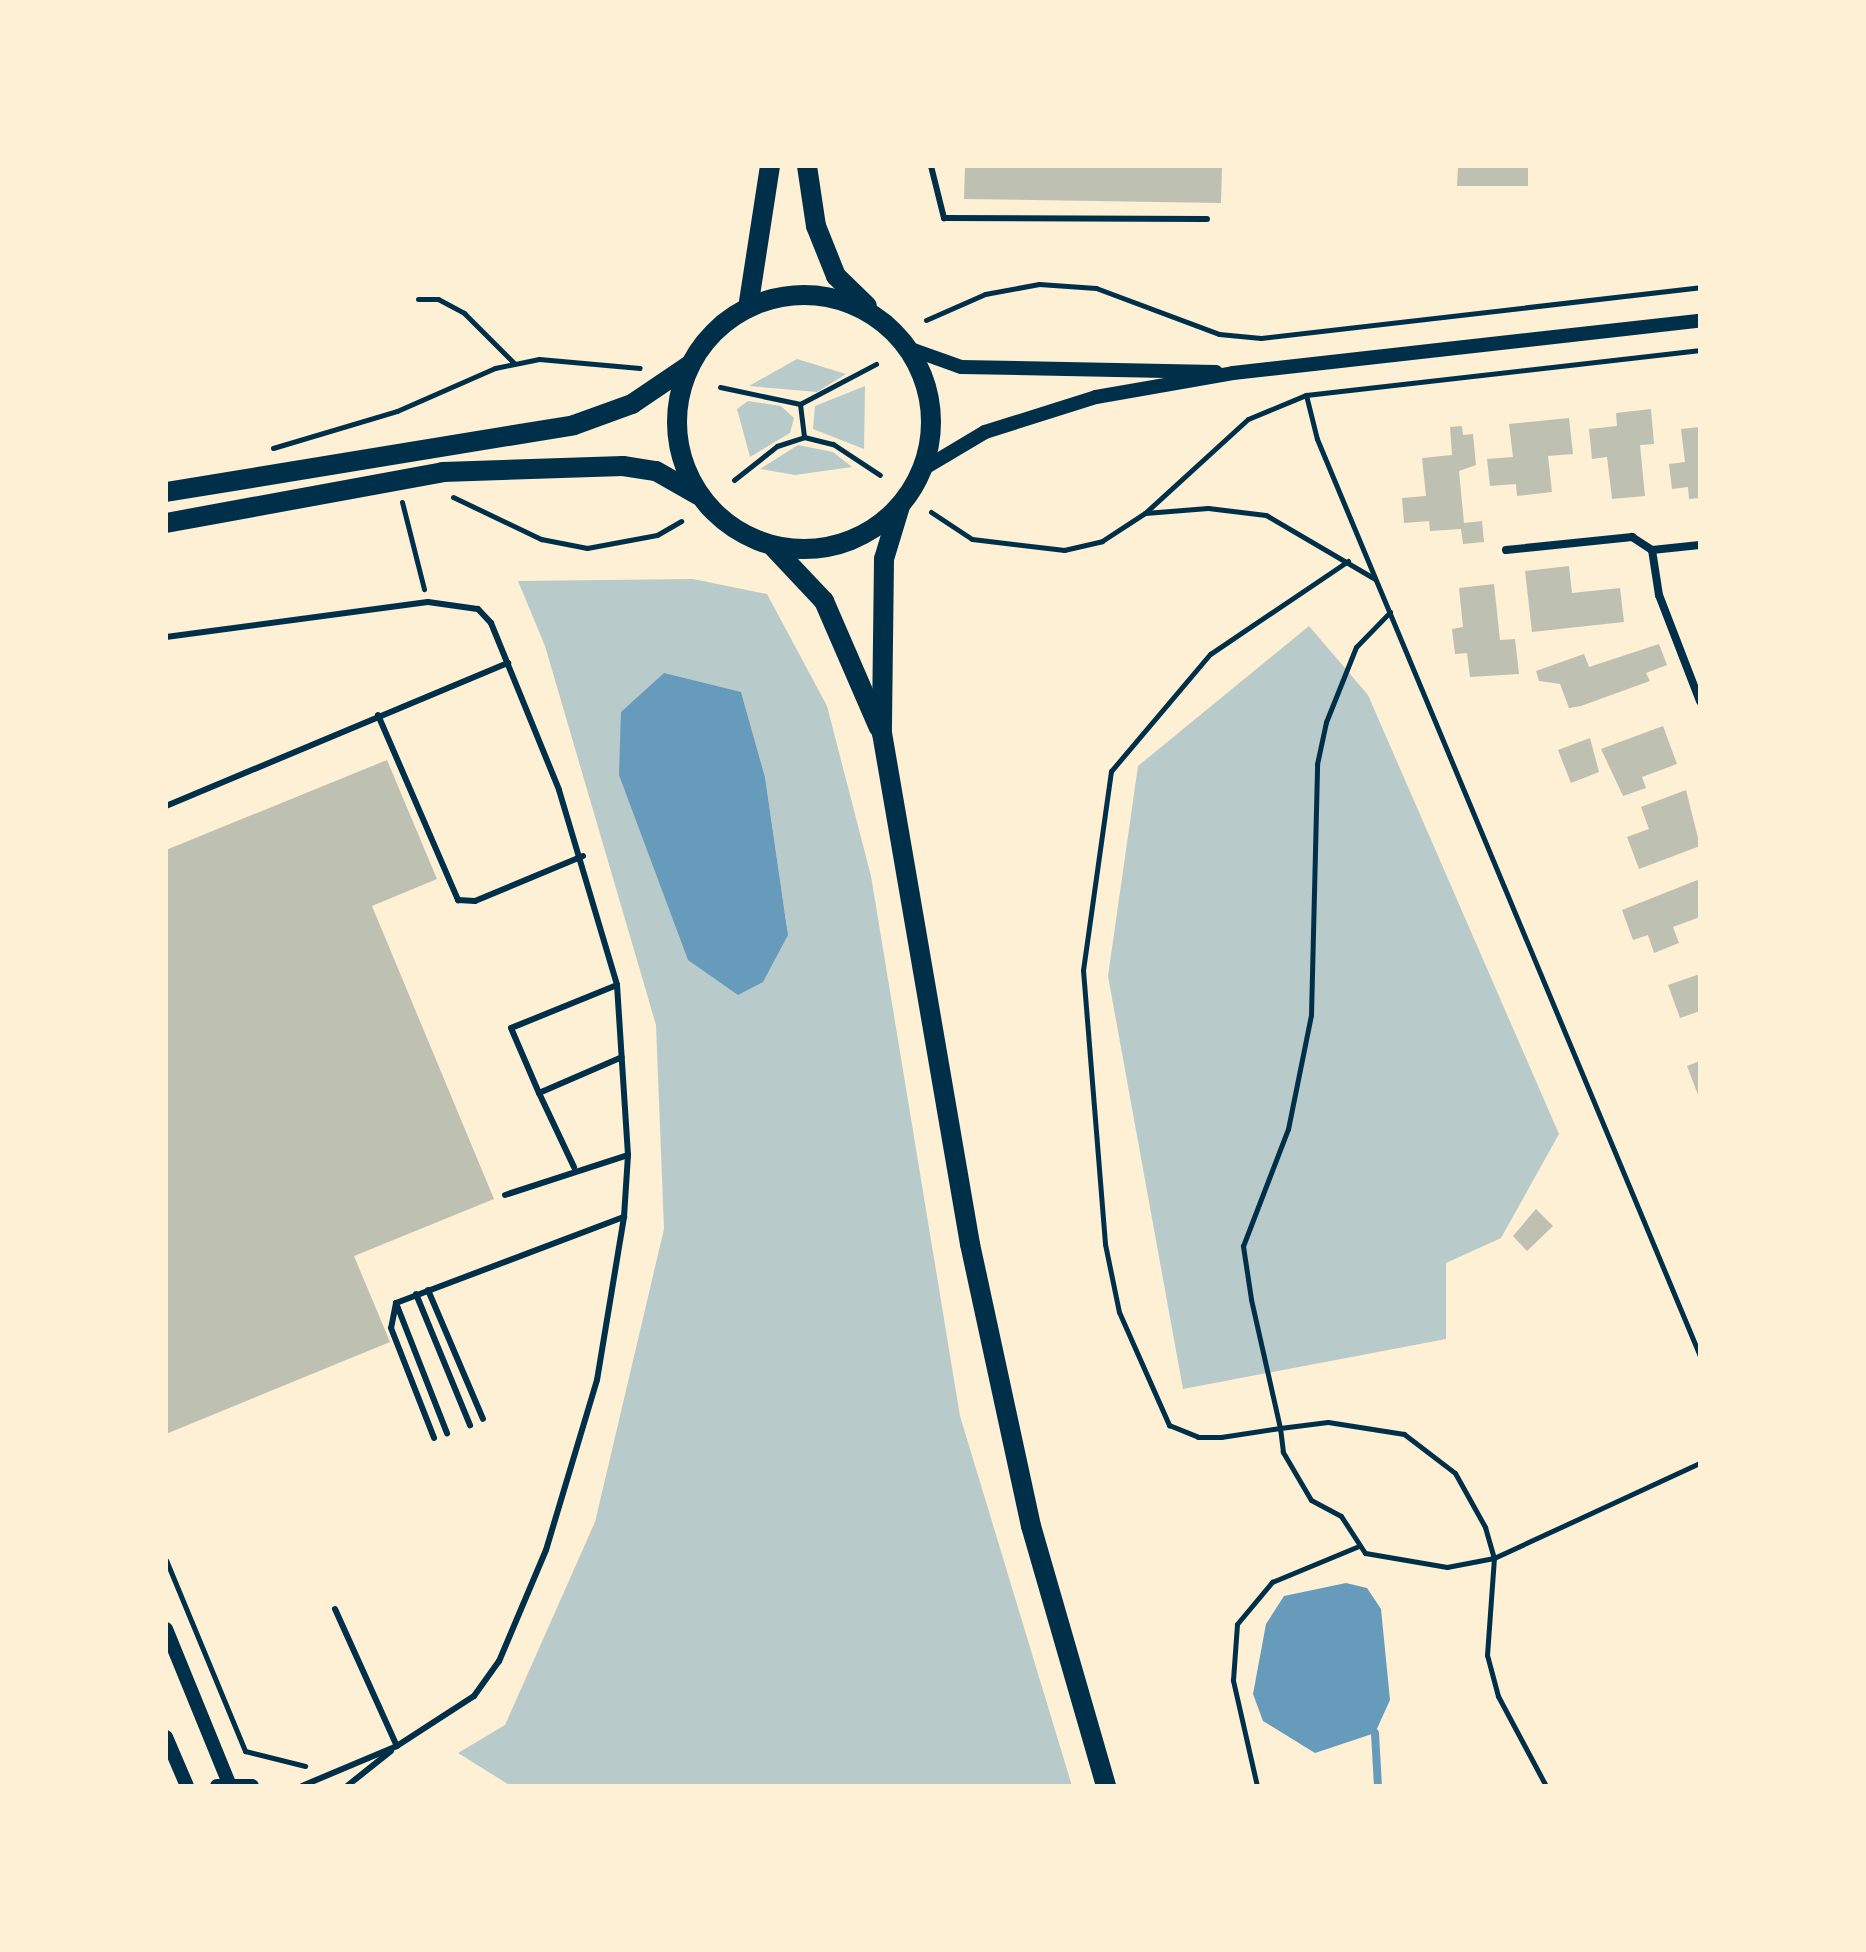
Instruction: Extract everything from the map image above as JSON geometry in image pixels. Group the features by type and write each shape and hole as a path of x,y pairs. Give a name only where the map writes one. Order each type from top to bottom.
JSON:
{"main road":[{"path":"748,308 770,166"},
{"path":"807,166 816,226 836,276 908,348 931,406 923,469 900,506 884,559 882,733 970,1244 1031,1526 1106,1786"},
{"path":"701,497 678,442 678,402 691,364 714,331 748,308 808,294 849,302 885,323"},
{"path":"166,492 574,425 632,404 691,364"},
{"path":"166,523 443,472 641,468 701,497 760,541 790,557 814,585 882,733"},
{"path":"760,541 797,549 835,545 870,531 900,506"}],"street":[{"path":"923,469 1036,410 1233,373 1700,321"},
{"path":"908,348 961,367 1233,373"},
{"path":"1506,550 1632,537 1652,550 1700,545"},
{"path":"1652,550 1659,595 1700,701"},
{"path":"166,1629 223,1784 252,1786"},
{"path":"166,1737 187,1786"}],"lane":[{"path":"931,166 944,218 1207,219"},
{"path":"166,637 428,602 478,609 508,663 583,856 617,985 628,1155 624,1217 582,1437 516,1624 474,1696 397,1746 347,1786"},
{"path":"166,806 508,663"},
{"path":"378,715 458,900 475,901 583,856"},
{"path":"574,1167 511,1028 617,985"},
{"path":"539,1093 622,1057"},
{"path":"505,1195 574,1167 628,1155"},
{"path":"396,1303 624,1217"},
{"path":"428,1290 483,1419"},
{"path":"416,1294 470,1425"},
{"path":"396,1303 447,1433"},
{"path":"396,1303 391,1328 434,1438"},
{"path":"335,1609 397,1746"},
{"path":"302,1786 397,1746"}],"path":[{"path":"926,320 985,294 1039,284 1096,288 1219,334 1261,338 1700,287"},
{"path":"418,299 438,299 464,313 515,364"},
{"path":"931,512 972,539 1064,550 1102,541 1145,513 1248,419 1306,395 1700,350"},
{"path":"258,452 330,434 515,364 586,359 640,368"},
{"path":"720,387 800,404 876,364"},
{"path":"1306,395 1376,579 1700,1356"},
{"path":"800,404 804,437"},
{"path":"734,480 777,446 804,437 833,444 880,475"},
{"path":"411,496 400,497 428,602"},
{"path":"447,496 541,539 587,548 657,535 681,521"},
{"path":"1145,513 1208,508 1266,515 1376,579"},
{"path":"1348,561 1210,654 1118,758 1106,787 1083,970 1111,1276 1160,1410 1180,1434 1198,1437 1280,1428 1371,1425 1434,1450 1474,1500 1494,1558 1487,1655 1498,1696 1546,1786"},
{"path":"1390,612 1356,647 1326,722 1317,764 1311,1015 1288,1129 1243,1246 1283,1452 1311,1500 1341,1516 1365,1553 1447,1567 1494,1558 1700,1463"},
{"path":"1257,1786 1233,1680 1237,1624 1272,1582 1359,1546"},
{"path":"166,1560 245,1751 308,1767 315,1780"}],"shaded area":[{"path":"797,359 846,374 817,392 749,386"},
{"path":"865,386 864,449 813,429 815,406"},
{"path":"748,401 781,406 794,418 790,433 750,457 737,409"},
{"path":"798,445 833,452 852,467 795,475 760,469"},
{"path":"693,579 767,594 827,706 871,876 960,1416 1072,1786 511,1786 458,1753 505,1725 595,1522 664,1229 656,1025 545,646 518,581","holes":["741,692 765,777 788,934"]},
{"path":"1309,626 1368,695 1559,1134 1501,1238 1446,1263 1446,1339 1183,1389 1108,976 1138,766"}],"water":[{"path":"664,673 741,692 765,777 788,935 763,982 738,995 688,960 619,775 621,712"},
{"path":"1346,1583 1367,1588 1381,1609 1390,1700 1375,1733 1315,1753 1263,1721 1253,1694 1266,1624 1284,1596"}],"building":[{"path":"965,166 1222,166 1221,203 964,199"},
{"path":"1458,166 1528,166 1528,186 1457,186"},
{"path":"1651,409 1654,444 1640,445 1645,496 1612,499 1607,457 1592,459 1589,429 1617,426 1616,413"},
{"path":"1569,418 1573,454 1548,456 1552,492 1517,496 1516,484 1490,486 1487,459 1513,457 1509,424"},
{"path":"1462,426 1463,435 1473,434 1476,465 1459,471 1464,523 1482,521 1484,542 1463,544 1461,529 1430,531 1429,521 1404,523 1402,498 1426,496 1422,458 1452,455 1450,427"},
{"path":"1700,427 1700,498 1689,499 1688,487 1672,489 1669,464 1685,462 1681,429"},
{"path":"1569,566 1572,593 1620,588 1624,622 1532,632 1525,571"},
{"path":"1494,584 1500,640 1515,639 1519,674 1470,677 1467,653 1455,654 1452,629 1463,627 1459,588"},
{"path":"1659,644 1667,665 1646,673 1650,681 1581,706 1569,708 1560,684 1539,681 1536,671 1584,654 1589,667"},
{"path":"1663,726 1677,764 1642,777 1646,788 1623,796 1601,749"},
{"path":"1590,738 1599,772 1571,783 1558,750"},
{"path":"387,760 437,879 372,906 494,1199 354,1256 390,1342 166,1434 166,850"},
{"path":"1686,790 1700,846 1639,869 1627,837 1649,829 1641,807"},
{"path":"1700,879 1700,917 1673,927 1679,943 1654,953 1648,935 1633,940 1622,910"},
{"path":"1700,974 1700,1011 1680,1018 1668,985"},
{"path":"1700,1061 1700,1100 1687,1066"},
{"path":"1536,1209 1553,1226 1527,1251 1513,1236"}],"waterway":[{"path":"1375,1733 1378,1786"}]}
